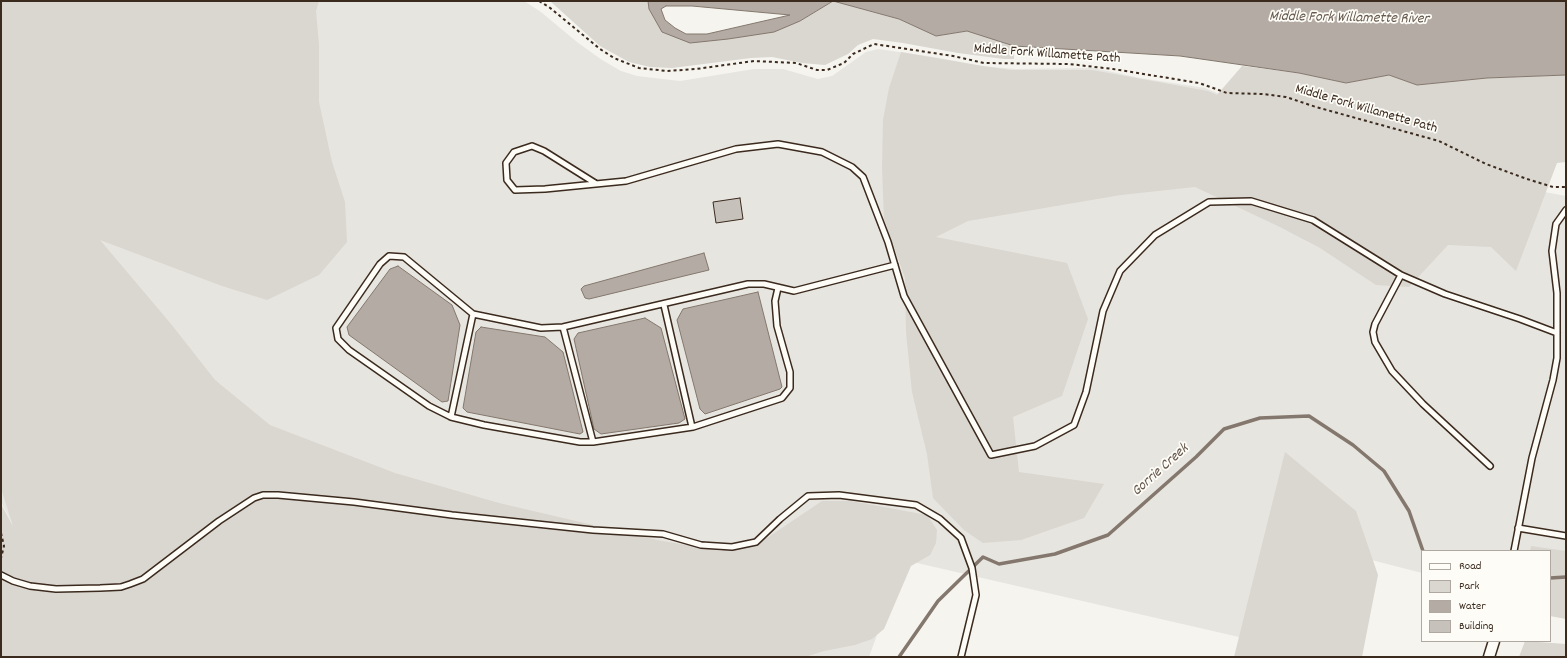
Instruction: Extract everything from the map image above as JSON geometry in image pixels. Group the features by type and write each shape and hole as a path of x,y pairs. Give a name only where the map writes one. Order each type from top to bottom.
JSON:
{"street":[{"path":"1489,657 1494,642"}],"lane":[{"path":"595,183 544,151 532,146 514,152 506,163 507,180 515,190 545,189 595,183 626,182 736,149 778,144 822,152 852,167 863,177 888,242 904,296 991,456 1035,446 1074,425 1086,392 1103,311 1120,271 1155,235 1209,202 1251,202 1313,220 1401,275 1445,294 1520,318 1557,332"},
{"path":"1514,550 1532,458 1553,380 1557,358 1557,293 1552,251 1556,224 1566,210"},
{"path":"778,288 775,301 777,326 790,372 790,388 782,398 692,427 593,442 580,442 484,425 451,417 429,406 349,350 338,339 336,328 380,264 389,256 404,257 473,314 540,328 563,327 664,305 748,284 764,284 794,291 895,265"},
{"path":"1401,275 1375,324 1373,332 1375,342 1392,371 1423,404 1490,466"},
{"path":"664,305 692,427"},
{"path":"451,417 473,314"},
{"path":"563,327 593,442"},
{"path":"1,575 13,581 30,586 56,588 121,587 143,579 219,521 254,498 263,495 354,502 452,515 594,530 663,534 701,545 732,547 756,542 780,519 808,496 839,495 916,505 940,519 961,538 972,568 976,595 961,657"},
{"path":"1518,528 1566,536"}],"path":[{"name":"Middle Fork Willamette Path","path":"539,1 600,49 614,58 639,68 667,71 696,69 754,61 796,63 817,70 827,70 844,63 853,54 874,44 953,56 984,63 1069,64 1113,69 1199,83 1227,93 1263,94 1286,97 1316,107 1439,141 1486,164 1527,180 1553,187 1566,187"},
{"path":"1,533 4,546 1,558"}],"shaded area":[{"path":"87,1 524,1 541,12 577,42 602,60 621,71 637,76 680,81 754,69 783,69 818,79 832,76 866,52 878,49 983,66 1015,69 1094,68 1140,78 1205,88 1217,93 1241,98 1534,190 1566,196 1566,610 1551,550 1421,550 1421,573 1356,556 1326,657 904,560 869,657 1,657 1,581 6,576 16,556 13,526 1,502 1,345"}],"green space":[{"path":"1,1 319,1 316,11 319,45 319,102 332,162 345,202 347,242 319,275 267,300 222,286 100,240 171,324 215,380 270,425 395,473 499,503 657,540 721,551 767,538 822,501 851,501 927,515 937,530 936,543 930,555 911,566 884,629 872,639 855,645 824,651 805,657 1,657 1,583 4,579 1,581 1,504 13,526 1,488"},
{"path":"550,1 648,1 649,9 690,43 800,21 833,1 899,19 936,36 967,31 1014,46 1014,59 958,53 873,39 858,45 848,54 825,65 802,63 772,57 751,58 672,68 650,67 629,62 600,46"},
{"path":"901,52 1011,70 1092,70 1208,91 1217,95 1242,66 1299,73 1346,83 1389,75 1417,85 1487,78 1566,75 1566,162 1557,163 1516,271 1491,247 1448,245 1409,287 1376,285 1320,248 1280,227 1195,187 1121,195 968,221 936,237 1067,263 1088,319 1062,396 1013,417 1019,472 1104,484 1084,518 1021,540 983,543 964,530 933,498 927,454 912,392 906,332 905,278 884,219 882,168 883,120 889,88"},
{"path":"1285,452 1356,511 1378,575 1362,657 1234,657"},
{"path":"1531,546 1566,551 1566,619 1551,616 1551,550 1530,550"},
{"path":"1525,642 1566,644 1566,657 1519,657"}],"water":[{"path":"648,1 833,1 800,21 774,32 690,43 662,32 649,9","holes":["666,6 692,6 790,15 707,34 686,34 665,20 661,9"]},
{"name":"Middle Fork Willamette River","path":"833,1 1566,1 1566,75 1487,78 1417,85 1389,75 1346,83 1299,73 1180,56 1014,46 967,31 936,36 899,19"},
{"path":"704,253 709,270 589,299 585,298 581,289 584,286"},
{"path":"398,266 452,305 460,325 448,401 442,402 349,335 347,327 390,269"},
{"path":"758,292 782,387 780,389 705,414 700,409 677,320 683,309"},
{"path":"645,318 661,328 685,419 679,423 601,434 594,429 574,339 578,333"},
{"path":"481,327 545,337 563,352 583,432 580,434 467,412 463,408 476,332"}],"building":[{"path":"740,198 743,219 716,223 713,202"}],"waterway":[{"name":"Gorrie Creek","path":"899,657 938,601 983,557 999,564 1055,554 1108,535 1196,457 1224,429 1260,418 1309,416 1353,445 1384,471 1409,511 1423,550"},
{"name":"Gorrie Creek","path":"1551,578 1566,577"}]}
